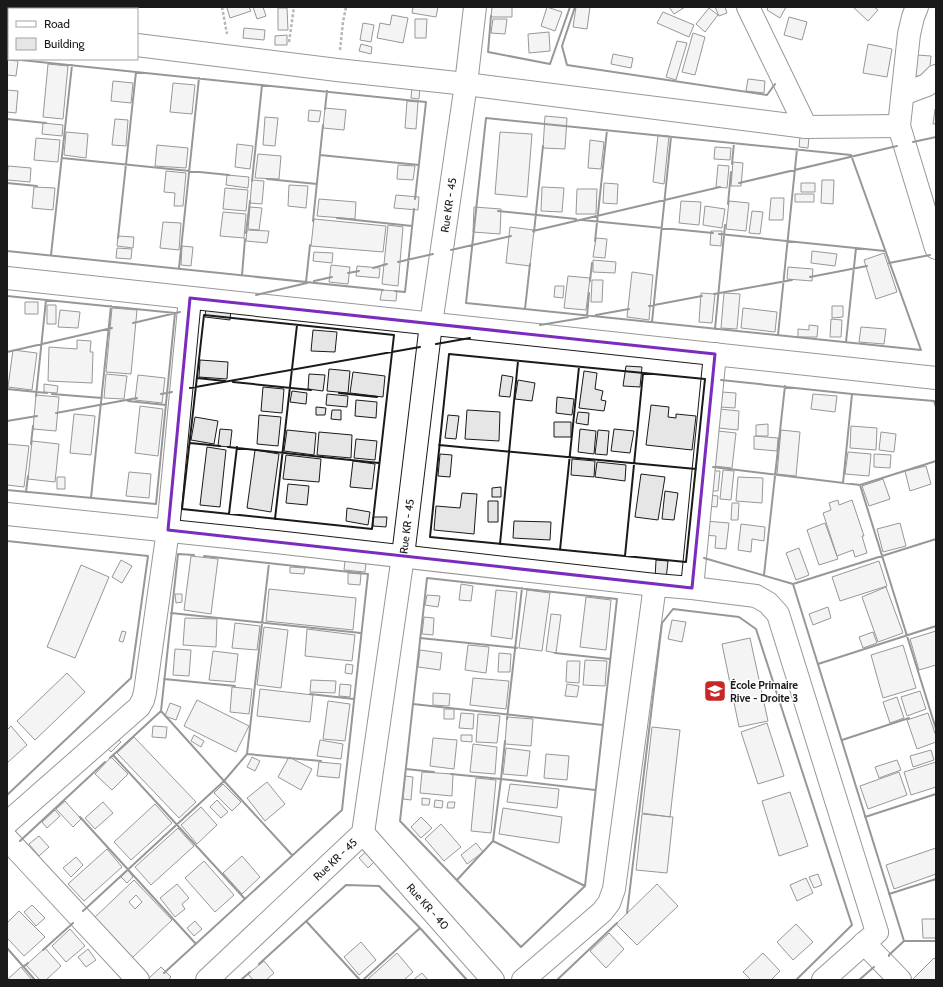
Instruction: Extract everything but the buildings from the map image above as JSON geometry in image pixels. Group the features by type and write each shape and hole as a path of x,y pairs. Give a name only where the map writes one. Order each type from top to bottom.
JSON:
{"street":[{"name":"Rue KR - 45","path":"207,980 363,833 403,556 431,324 466,84 475,7"},
{"path":"748,7 806,128"},
{"path":"917,7 909,34 899,126 936,248"},
{"path":"138,45 337,70 466,84 806,128 899,126"},
{"path":"903,94 927,85 936,76"},
{"path":"7,278 936,378"},
{"path":"7,823 139,707 143,700 168,530 190,298"},
{"path":"692,588 715,354"},
{"path":"7,514 168,530 692,588 756,596 768,602 778,614 877,932 823,980"},
{"path":"523,980 602,912 609,903 614,889 655,585"},
{"name":"Rue KR - 40","path":"363,833 493,980"},
{"path":"7,840 138,980"},
{"path":"864,943 900,980"}],"path":[{"path":"222,7 232,56"},
{"path":"286,63 294,7"},
{"path":"337,70 346,7"}],"highlighted area":[{"path":"190,298 715,354 692,588 168,530"}],"wall":[{"path":"491,16 488,52 550,64 570,7"},
{"path":"575,7 562,46 567,65 767,95 775,84"},
{"path":"21,60 426,102 415,199"},
{"path":"51,255 72,65"},
{"path":"118,238 136,72"},
{"path":"179,268 199,78"},
{"path":"252,181 262,85"},
{"path":"325,109 327,91"},
{"path":"486,118 851,155 921,350 466,303 486,118"},
{"path":"7,119 46,123"},
{"path":"313,221 323,125"},
{"path":"595,241 607,130"},
{"path":"652,322 671,137"},
{"path":"913,142 936,137"},
{"path":"732,164 734,143"},
{"path":"534,232 543,146"},
{"path":"739,183 897,146"},
{"path":"778,335 797,149"},
{"path":"320,155 419,165"},
{"path":"62,158 229,175"},
{"path":"728,204 731,172"},
{"path":"267,179 317,184"},
{"path":"7,183 37,186"},
{"path":"533,231 720,187"},
{"path":"246,233 250,201"},
{"path":"395,291 405,292 414,209"},
{"path":"498,211 576,219"},
{"path":"337,218 412,226"},
{"path":"582,220 713,233"},
{"path":"715,329 725,225"},
{"path":"719,234 885,251"},
{"path":"451,250 511,236"},
{"path":"242,275 245,239"},
{"path":"306,282 310,245"},
{"path":"846,342 856,248"},
{"path":"7,251 383,290"},
{"path":"398,262 433,254"},
{"path":"889,263 930,255"},
{"path":"590,281 592,263"},
{"path":"373,268 387,264"},
{"path":"525,309 530,264"},
{"path":"810,277 867,266"},
{"path":"348,273 359,271"},
{"path":"314,281 332,277"},
{"path":"714,294 792,280"},
{"path":"256,295 307,283"},
{"path":"587,316 589,293"},
{"path":"7,296 175,313 156,504 7,490"},
{"path":"649,306 702,296"},
{"path":"36,396 46,300"},
{"path":"91,498 111,306"},
{"path":"596,315 629,309"},
{"path":"133,323 180,312"},
{"path":"204,315 394,335 372,529 182,509 204,315"},
{"path":"540,325 588,317"},
{"path":"275,519 297,325"},
{"path":"7,352 112,328"},
{"path":"436,344 470,338"},
{"path":"190,388 420,347"},
{"path":"449,354 705,379 686,562 430,537 449,354"},
{"path":"500,544 518,361"},
{"path":"560,550 579,367"},
{"path":"625,556 643,373"},
{"path":"197,378 225,381"},
{"path":"721,380 934,401 936,407"},
{"path":"233,382 311,390"},
{"path":"764,575 785,386"},
{"path":"7,389 47,393"},
{"path":"161,394 172,392"},
{"path":"339,393 377,397"},
{"path":"52,394 102,398"},
{"path":"843,483 852,394"},
{"path":"56,413 137,398"},
{"path":"128,401 166,405"},
{"path":"7,421 37,416"},
{"path":"31,444 33,426"},
{"path":"190,443 220,446"},
{"path":"439,445 696,469"},
{"path":"228,447 379,463"},
{"path":"229,514 237,447"},
{"path":"936,461 860,485 936,729"},
{"path":"713,467 860,485"},
{"path":"26,492 28,476"},
{"path":"704,558 793,584 936,539"},
{"path":"7,541 148,556 131,678 7,795"},
{"path":"110,758 161,711 178,554 194,555"},
{"path":"164,973 342,810 368,574 204,556"},
{"path":"161,711 224,781 247,754 269,563"},
{"path":"427,578 617,599 585,886 521,947 400,821 427,578"},
{"path":"793,584 904,941"},
{"path":"507,719 522,588"},
{"path":"627,913 662,623 673,609 739,617 756,629 852,925 796,980"},
{"path":"171,613 361,633"},
{"path":"818,664 936,626"},
{"path":"420,638 517,648"},
{"path":"555,653 610,659"},
{"path":"164,679 235,686"},
{"path":"310,694 354,699"},
{"path":"413,704 603,725"},
{"path":"842,740 909,718"},
{"path":"505,741 501,779 595,790"},
{"path":"247,754 321,761"},
{"path":"113,755 245,899"},
{"path":"20,841 105,762"},
{"path":"406,769 434,772"},
{"path":"451,774 501,779 493,841 457,880"},
{"path":"83,911 224,781 292,855"},
{"path":"865,817 936,794"},
{"path":"80,817 196,944"},
{"path":"493,841 585,886"},
{"path":"889,894 936,879"},
{"path":"259,964 346,885 379,886 420,928 467,980"},
{"path":"306,921 360,980"},
{"path":"43,950 73,923"},
{"path":"557,980 617,923"},
{"path":"363,980 420,928"},
{"path":"889,956 904,941 936,941"},
{"path":"7,948 35,980"},
{"path":"23,967 28,963"},
{"path":"859,980 874,967"},
{"path":"241,980 250,972"}],"place":[{"name":"École Primaire Rive - Droite 3","path":"715,691"}]}
